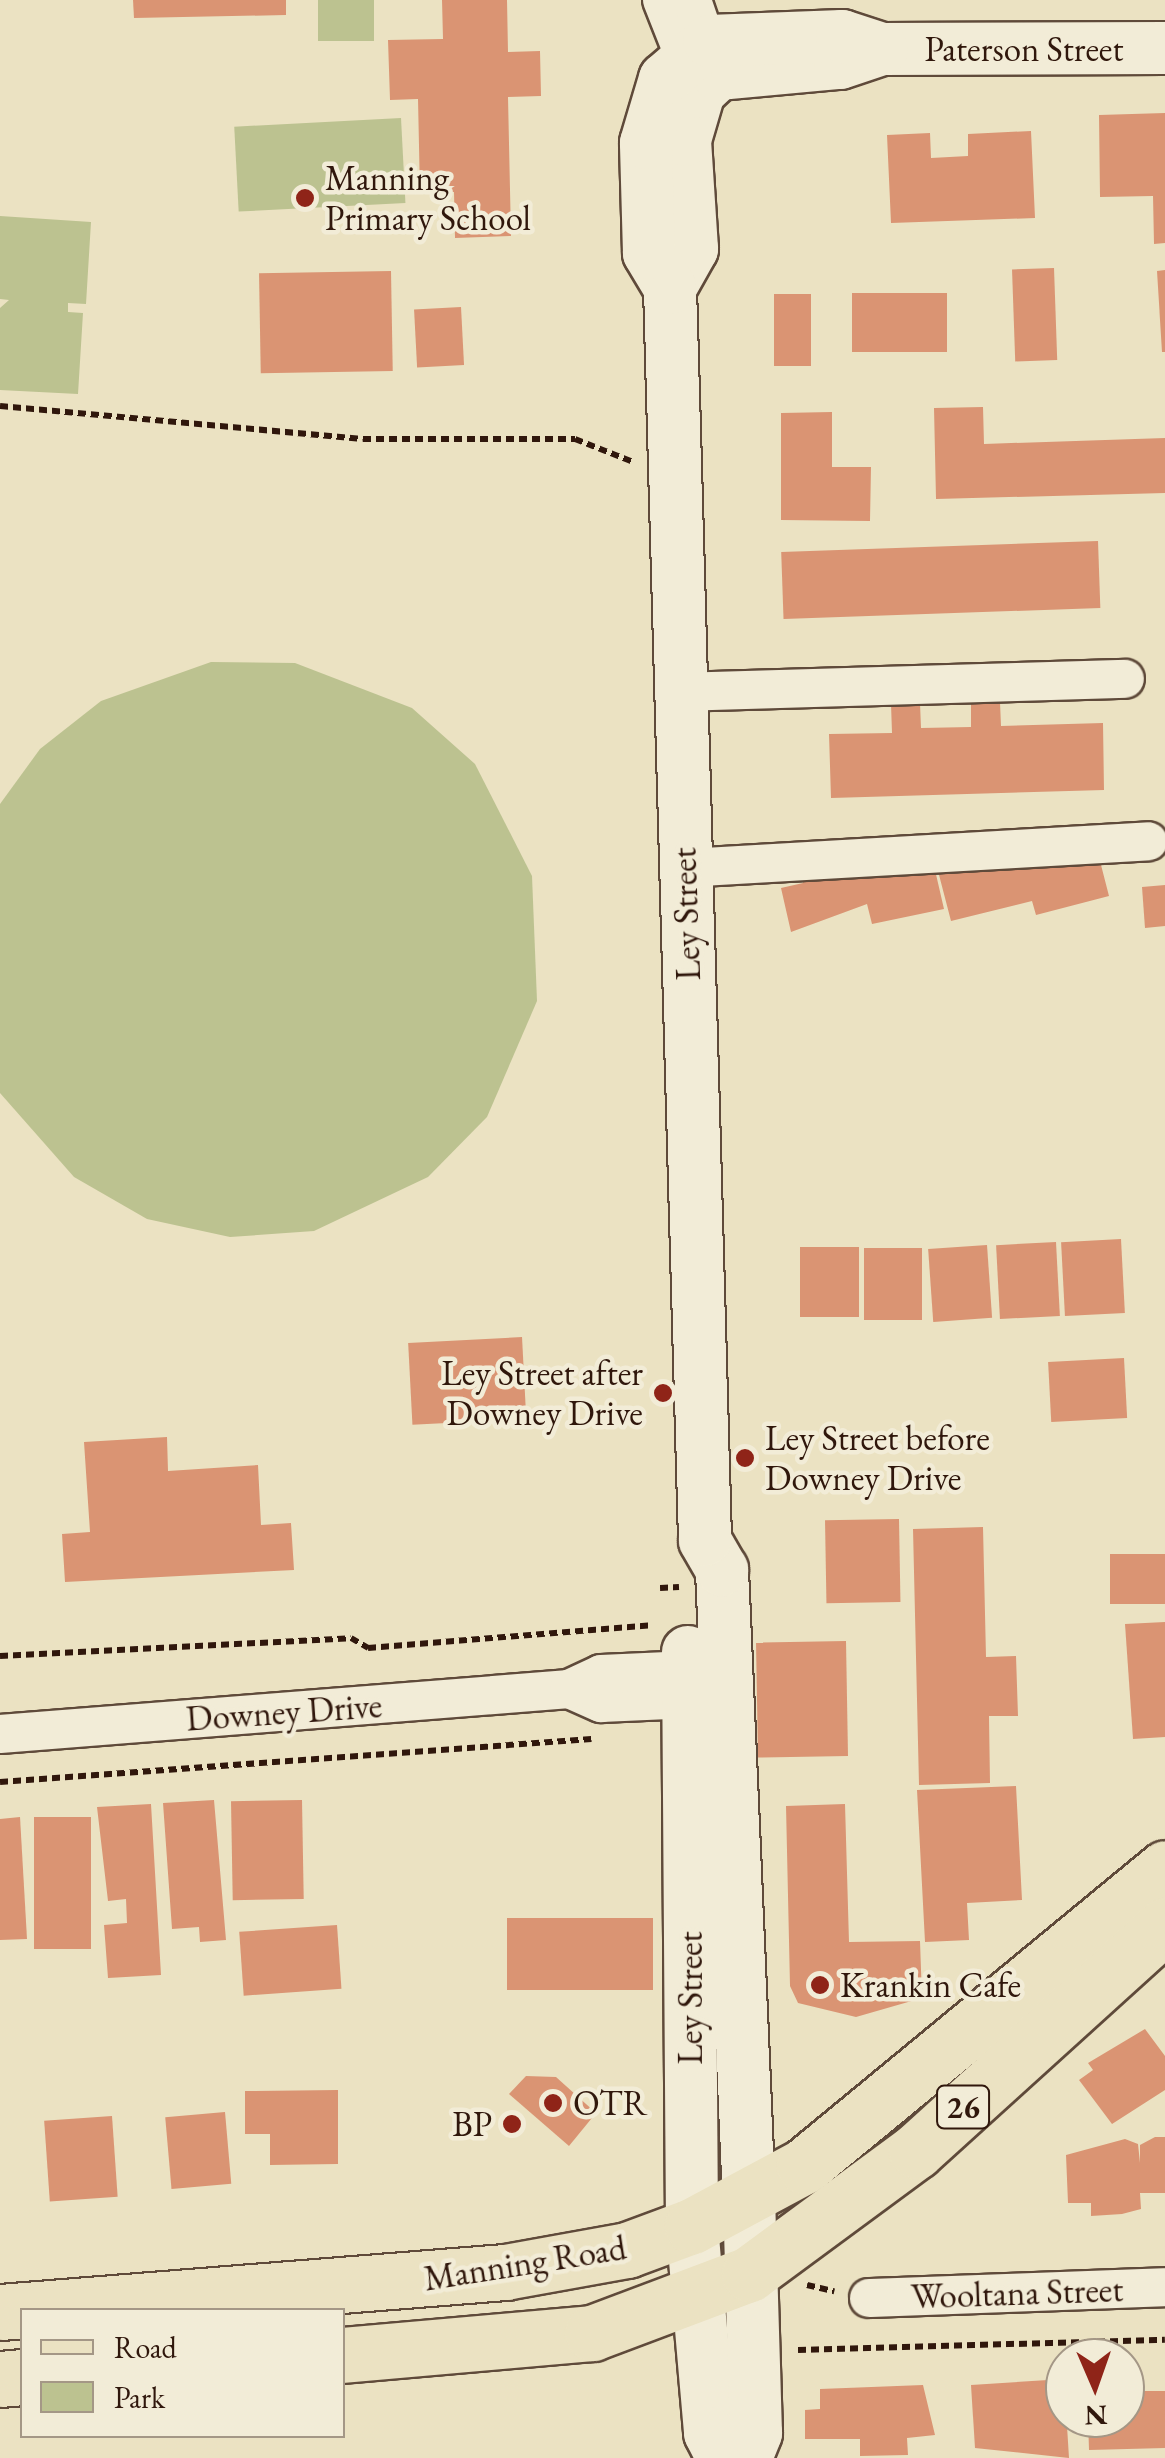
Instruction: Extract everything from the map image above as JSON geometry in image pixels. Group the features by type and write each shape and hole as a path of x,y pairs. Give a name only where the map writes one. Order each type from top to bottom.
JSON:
{"main road":[{"name":"Manning Road","path":"50,2308 505,2272 692,2226 750,2198 876,2110 1165,1868"},
{"name":"Manning Road","path":"345,2356 592,2333 750,2274 875,2185 1165,1925"}],"street":[{"path":"662,0 698,54"},
{"name":"Paterson Street","path":"698,54 840,63 882,49 1165,48"},
{"name":"Ley Street","path":"698,54 685,140 692,249 670,288 706,1540 722,1570 706,1684 692,2226 710,2433 723,2458"},
{"path":"680,692 1125,680"},
{"path":"685,868 1148,841"},
{"name":"Ley Street","path":"706,1684 750,2198 756,2433 746,2458"},
{"name":"Downey Drive","path":"0,1734 569,1689 601,1703 706,1684"},
{"name":"Wooltana Street","path":"870,2298 1165,2287"}],"path":[{"path":"0,406 362,439 575,439 673,478"},
{"path":"0,1656 352,1638 368,1648 651,1625"},
{"path":"0,1782 613,1738"},
{"path":"774,2350 1165,2340"}],"green space":[{"path":"318,0 374,0 374,41 318,41"},
{"path":"401,118 405,203 239,212 234,127"},
{"path":"0,216 91,222 86,304 68,303 68,312 83,313 78,394 0,390 0,308 9,300 0,299"},
{"path":"211,662 295,663 412,708 475,764 532,876 537,1001 487,1117 428,1177 314,1231 230,1237 147,1219 74,1177 0,1093 0,804 40,749 101,701"}],"building":[{"path":"133,0 286,0 286,15 134,18"},
{"path":"442,0 507,0 508,52 540,51 541,96 508,97 511,236 455,238 454,192 420,193 418,99 390,100 388,40 443,39"},
{"path":"1165,113 1165,243 1154,244 1153,196 1100,197 1099,115"},
{"path":"1031,131 1035,218 891,223 887,135 930,133 931,158 968,156 968,134"},
{"path":"1054,268 1057,360 1015,361 1012,269"},
{"path":"1165,270 1165,352 1162,352 1157,271"},
{"path":"391,271 393,371 261,373 259,273"},
{"path":"852,293 947,293 947,352 852,352"},
{"path":"774,294 811,294 811,366 774,366"},
{"path":"461,307 464,365 417,367 414,309"},
{"path":"983,407 984,444 1165,438 1165,493 936,499 934,408"},
{"path":"832,412 832,467 871,467 870,521 781,520 781,413"},
{"path":"1098,541 1100,608 784,619 781,552"},
{"path":"1000,702 1001,726 1103,723 1104,790 831,798 829,734 892,733 891,704 920,703 921,728 971,727 971,703"},
{"path":"1092,830 1109,896 1036,915 1032,901 951,921 938,871"},
{"path":"929,844 944,909 872,924 867,904 791,932 781,888 803,883 801,872"},
{"path":"1165,885 1165,926 1145,928 1142,887"},
{"path":"1121,1239 1125,1313 1065,1316 1061,1242"},
{"path":"1056,1242 1060,1316 1000,1319 996,1245"},
{"path":"987,1245 992,1318 933,1322 928,1249"},
{"path":"800,1247 859,1247 859,1317 800,1317"},
{"path":"864,1248 922,1248 922,1320 864,1320"},
{"path":"522,1337 526,1419 412,1425 408,1343"},
{"path":"1124,1358 1127,1418 1051,1422 1048,1362"},
{"path":"167,1437 168,1471 258,1465 261,1525 291,1523 294,1570 65,1582 62,1534 90,1532 84,1442"},
{"path":"899,1519 900,1602 826,1603 825,1520"},
{"path":"983,1527 986,1657 1016,1656 1018,1716 989,1716 990,1783 919,1785 913,1529"},
{"path":"1110,1554 1165,1554 1165,1604 1110,1604"},
{"path":"1165,1622 1165,1737 1133,1739 1125,1624"},
{"path":"846,1641 848,1756 758,1758 756,1643"},
{"path":"1016,1786 1022,1900 967,1903 969,1940 925,1942 917,1790"},
{"path":"214,1800 226,1940 200,1942 199,1927 172,1929 163,1803"},
{"path":"302,1800 304,1899 233,1900 231,1801"},
{"path":"151,1804 161,1975 108,1978 104,1925 127,1923 126,1899 108,1901 97,1807"},
{"path":"845,1804 849,1942 920,1941 922,1998 856,2017 798,2003 790,1986 786,1806"},
{"path":"20,1817 27,1939 0,1940 0,1819"},
{"path":"34,1817 91,1817 91,1949 34,1949"},
{"path":"507,1918 653,1918 653,1990 507,1990"},
{"path":"337,1925 341,1989 244,1996 239,1932"},
{"path":"1145,2029 1165,2056 1165,2090 1112,2124 1079,2080 1093,2070 1088,2063"},
{"name":"OTR","path":"526,2076 556,2077 596,2113 569,2146 509,2094"},
{"path":"338,2090 338,2164 270,2165 270,2134 245,2134 245,2091"},
{"path":"225,2112 231,2184 172,2189 165,2117"},
{"path":"112,2116 118,2197 50,2202 44,2121"},
{"path":"1155,2137 1165,2137 1165,2193 1140,2193 1141,2209 1122,2214 1091,2216 1091,2203 1068,2203 1066,2155 1125,2139 1138,2144 1140,2163 1140,2145"},
{"path":"1045,2380 1045,2438 1068,2438 1069,2458 975,2448 971,2385"},
{"path":"923,2385 935,2435 907,2438 908,2455 860,2456 860,2439 805,2439 805,2410 820,2409 820,2389"},
{"path":"1145,2391 1165,2391 1165,2448 1089,2450 1089,2438 1145,2438"}],"place":[{"name":"Manning Primary School","path":"305,198"},
{"name":"Ley Street after Downey Drive","path":"663,1393"},
{"name":"Ley Street before Downey Drive","path":"745,1458"},
{"name":"Krankin Cafe","path":"820,1985"},
{"name":"OTR","path":"553,2103"},
{"name":"BP","path":"512,2124"}]}
